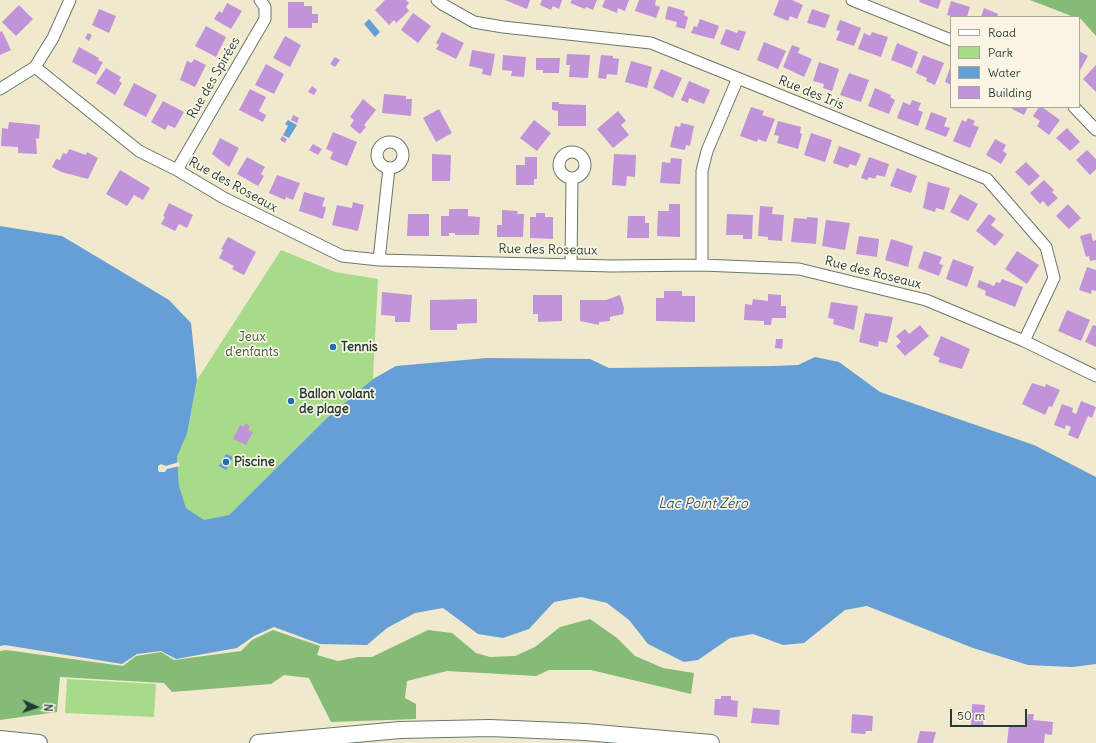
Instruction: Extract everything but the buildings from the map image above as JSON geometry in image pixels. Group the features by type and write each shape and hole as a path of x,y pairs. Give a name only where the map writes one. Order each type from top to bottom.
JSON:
{"street":[{"path":"0,88 35,67 53,38 70,0"},
{"name":"Rue des Spirées","path":"177,170 265,19 265,7 260,0"},
{"name":"Rue des Iris","path":"437,0 474,22 502,27 650,43 987,179 1046,247 1054,278 1024,341"},
{"path":"852,0 950,40"},
{"name":"Rue des Roseaux","path":"35,67 139,152 177,170 224,198 331,252 342,256 379,260 571,265 702,265 799,270 926,300 1024,341 1096,376"},
{"path":"702,265 702,171 706,151 738,78"},
{"path":"1075,108 1096,130"},
{"path":"379,260 389,168"},
{"path":"571,265 572,178"},
{"path":"258,743 407,730 490,728 574,731 711,743"},
{"path":"0,739 39,743"}],"green space":[{"path":"1030,0 1096,0 1096,36 1080,18 1080,16 1071,16"},
{"name":"Jeux d'enfants","path":"281,250 335,272 378,279 373,379 327,418 229,515 204,521 186,508 179,488 177,457 187,434 197,380"},
{"path":"590,619 617,638 635,656 663,668 694,673 691,694 591,670 549,670 536,676 447,671 407,681 405,698 416,704 416,719 331,722 309,678 284,675 271,684 172,692 164,683 60,677 57,712 0,720 0,651 6,650 123,666 136,656 161,652 174,660 241,651 252,640 273,630 320,646 317,655 338,661 358,657 372,657 428,630 452,633 476,653 490,657 515,656 535,647 560,627"},
{"path":"67,679 156,684 154,717 65,713"}],"water":[{"path":"369,19 380,32 375,37 364,24"},
{"path":"288,120 297,125 289,138 283,135 288,126 285,124"},
{"name":"Lac Point Zéro","path":"0,226 62,236 169,300 191,323 197,380 187,434 177,457 179,486 186,508 204,520 229,515 327,418 373,379 396,366 487,358 590,359 609,368 772,366 798,365 815,357 839,362 880,392 1034,445 1096,477 1096,664 1072,667 1028,665 973,648 867,606 845,610 804,643 783,645 753,634 730,638 698,660 684,662 648,644 629,620 607,603 581,597 554,602 529,629 503,638 478,634 443,608 415,613 387,628 367,645 320,644 274,627 254,636 237,648 176,659 161,651 137,654 122,664 5,645 0,646"},
{"name":"Piscine","path":"226,454 233,457 226,470 219,466"}],"pier":[{"path":"179,462 180,466 167,469 165,472 159,472 158,470 158,466 161,464 166,466"}],"place":[{"name":"Tennis","path":"333,347"},
{"name":"Ballon volant de plage","path":"291,401"},
{"name":"Piscine","path":"226,462"}]}
